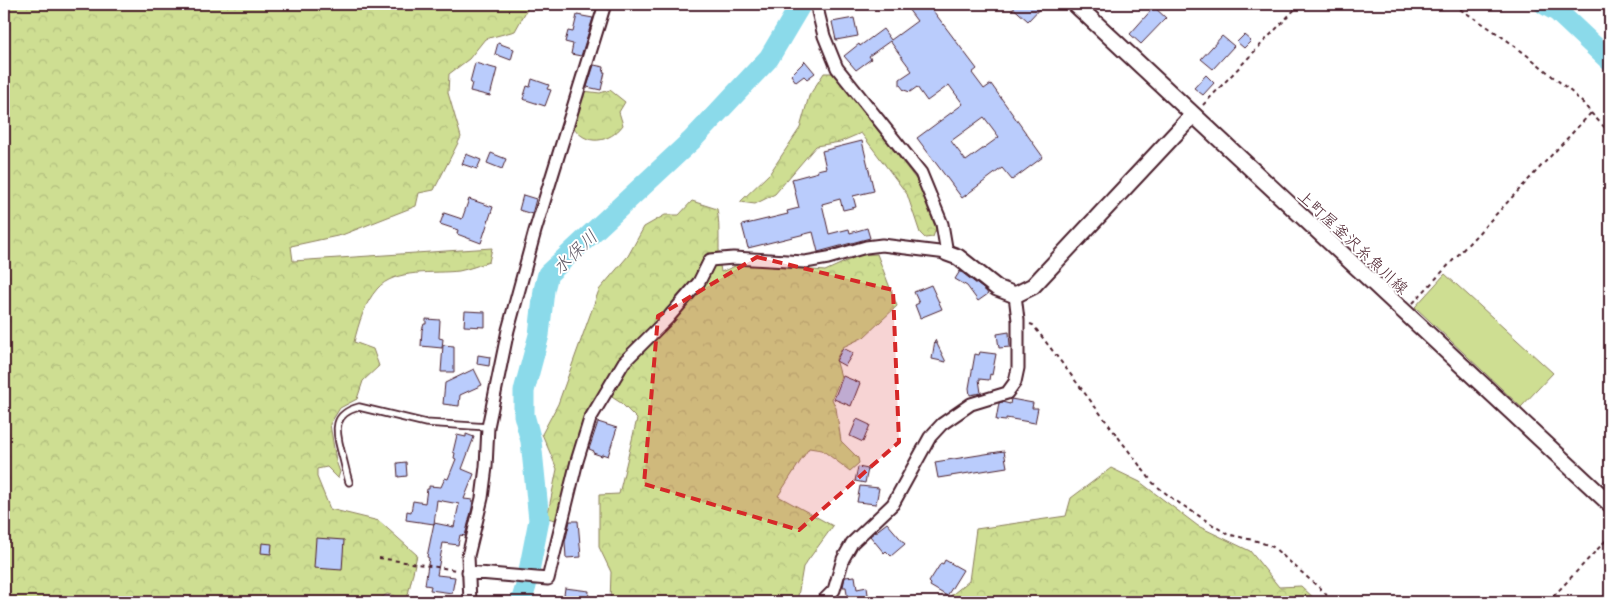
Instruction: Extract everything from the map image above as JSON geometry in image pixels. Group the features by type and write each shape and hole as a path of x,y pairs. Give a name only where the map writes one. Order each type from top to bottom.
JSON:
{"main road":[{"name":"上町屋釜沢糸魚川線","path":"1075,4 1610,504"},
{"path":"947,253 958,256 997,288 1015,295 1033,286 1193,115"}],"street":[{"path":"470,602 468,556 482,498 488,427 508,330 535,230 605,4"},
{"path":"468,572 548,579 577,461 590,419 624,362 668,318 699,282 710,260 733,258 805,262 882,245 947,253 942,224 921,173 837,68 824,36 818,12 819,4"},
{"path":"822,602 834,590 843,558 852,543 893,504 930,437 942,424 972,404 1007,393 1015,382 1018,368 1018,320 1015,295"}],"lane":[{"path":"349,482 336,433 340,417 348,410 359,408 426,423 488,427"}],"path":[{"path":"1193,115 1300,4"},
{"path":"1451,4 1486,24 1536,62 1581,100 1610,133"},
{"path":"1405,312 1591,113"},
{"path":"1018,320 1033,325 1153,483 1173,499 1227,534 1274,547 1324,592 1332,602"},
{"path":"1548,602 1610,536"},
{"path":"379,558 468,572"}],"highlighted area":[{"path":"757,257 893,290 899,442 799,530 644,484 658,316"}],"green space":[{"path":"4,4 530,4 515,31 485,39 469,59 449,74 448,93 461,137 434,190 419,193 416,206 342,235 291,246 293,261 492,248 489,262 459,271 404,275 385,282 372,295 365,307 354,342 373,349 379,366 363,381 357,399 340,408 330,424 336,461 340,472 338,478 327,467 317,469 317,477 330,509 379,521 417,555 407,599 387,594 375,602 4,602"},
{"path":"824,73 834,73 918,182 936,229 933,237 925,238 920,233 907,194 861,133 840,142 816,146 775,194 755,204 740,202 770,173 800,128 809,96"},
{"path":"610,90 625,102 619,112 623,125 618,131 605,139 591,140 584,137 573,126 583,91 600,93"},
{"path":"692,201 717,209 721,272 740,264 825,271 860,255 877,254 897,306 864,337 843,347 836,359 841,377 832,399 836,408 841,441 858,458 859,463 850,471 822,450 809,448 778,496 833,526 803,567 797,602 610,602 611,572 599,547 599,495 619,494 637,419 621,403 601,390 584,415 556,520 547,518 557,469 542,434 558,404 599,290 628,256 644,227 665,215 679,215"},
{"path":"1445,274 1553,373 1521,407 1415,307"},
{"path":"1111,468 1140,482 1198,526 1250,551 1279,587 1301,586 1318,602 943,602 969,581 976,529 1066,516 1071,498"}],"building":[{"path":"915,4 928,4 977,69 972,73 984,89 991,84 1043,157 1012,180 1002,168 962,198 917,138 963,104 949,85 927,101 917,87 910,92 904,90 900,85 900,79 912,71 890,41 869,56 871,59 856,70 844,56 883,29 891,40 917,21 908,9","holes":["984,117 999,137 966,161 951,141"]},
{"path":"1009,4 1044,4 1028,21"},
{"path":"1154,7 1166,18 1141,44 1130,34"},
{"path":"577,15 593,18 581,56 571,54 573,44 565,42 568,31 573,32"},
{"path":"854,18 858,36 836,40 832,22"},
{"path":"1244,35 1251,41 1244,48 1237,42"},
{"path":"1222,36 1234,46 1213,69 1201,59"},
{"path":"498,43 514,49 511,60 495,54"},
{"path":"805,61 815,73 807,79 804,76 796,82 791,75"},
{"path":"475,63 497,69 490,96 470,91 472,83 470,82"},
{"path":"594,65 604,67 603,72 605,72 601,90 587,87"},
{"path":"1206,75 1214,83 1203,95 1194,88"},
{"path":"532,79 549,85 547,89 551,90 545,106 523,99 527,86 530,87"},
{"path":"862,141 874,191 853,196 856,207 843,210 840,199 822,204 829,234 849,229 850,233 867,228 870,238 818,252 813,232 748,248 742,225 788,214 787,211 799,208 792,179 826,168 822,151"},
{"path":"491,153 506,159 502,169 487,163"},
{"path":"466,154 481,160 477,169 462,164"},
{"path":"523,195 536,199 532,214 519,210"},
{"path":"469,199 493,207 481,243 457,234 458,230 440,224 444,213 462,219"},
{"path":"960,271 988,294 978,301 967,286 955,279"},
{"path":"931,285 942,309 920,318 915,305 919,303 914,292"},
{"path":"465,311 485,312 485,327 464,326"},
{"path":"426,319 440,320 439,338 443,339 442,348 421,346 422,330 424,324 426,324"},
{"path":"1009,332 1010,347 999,348 997,334"},
{"path":"935,340 946,362 932,359"},
{"path":"443,345 454,346 454,372 441,372"},
{"path":"843,348 853,353 845,366 836,361"},
{"path":"980,352 996,354 992,375 990,374 989,380 979,379 981,393 970,395 969,388 975,354 979,355"},
{"path":"478,355 490,357 489,366 477,364"},
{"path":"474,369 482,385 460,395 459,406 443,404 445,383"},
{"path":"843,376 860,383 851,406 834,399"},
{"path":"1011,399 1033,403 1032,408 1038,408 1035,423 1006,418 1006,421 996,420 999,403 1010,404"},
{"path":"857,419 870,425 863,442 850,436"},
{"path":"598,422 617,428 608,456 593,453 594,451 589,449"},
{"path":"466,434 474,437 462,469 474,474 464,499 473,500 465,536 460,535 458,545 443,543 437,575 455,577 452,593 430,590 431,586 425,585 429,558 427,557 434,524 406,520 407,511 411,512 413,501 425,503 429,486 441,487 445,478 448,479 456,459 453,452 457,435 466,437","holes":["437,500 459,504 454,527 434,523"]},
{"path":"1004,451 1007,467 938,478 935,462"},
{"path":"406,462 407,476 398,477 397,463"},
{"path":"858,467 868,469 865,483 855,481"},
{"path":"860,486 879,488 876,504 857,502"},
{"path":"570,521 578,521 581,557 566,558 565,542"},
{"path":"887,523 905,544 891,556 886,551 884,553 870,536"},
{"path":"316,538 344,540 342,570 314,568"},
{"path":"262,543 272,544 271,554 261,553"},
{"path":"945,560 963,570 947,596 930,586 929,582"},
{"path":"855,576 857,589 867,587 869,602 848,602 846,587 843,587 845,577"},
{"path":"565,588 589,591 588,602 563,602"}],"waterway":[{"name":"水保川","path":"521,602 539,520 531,441 524,415 524,391 539,335 544,290 548,274 692,140 769,58 801,4"},
{"path":"1544,4 1558,12 1610,61"}]}
